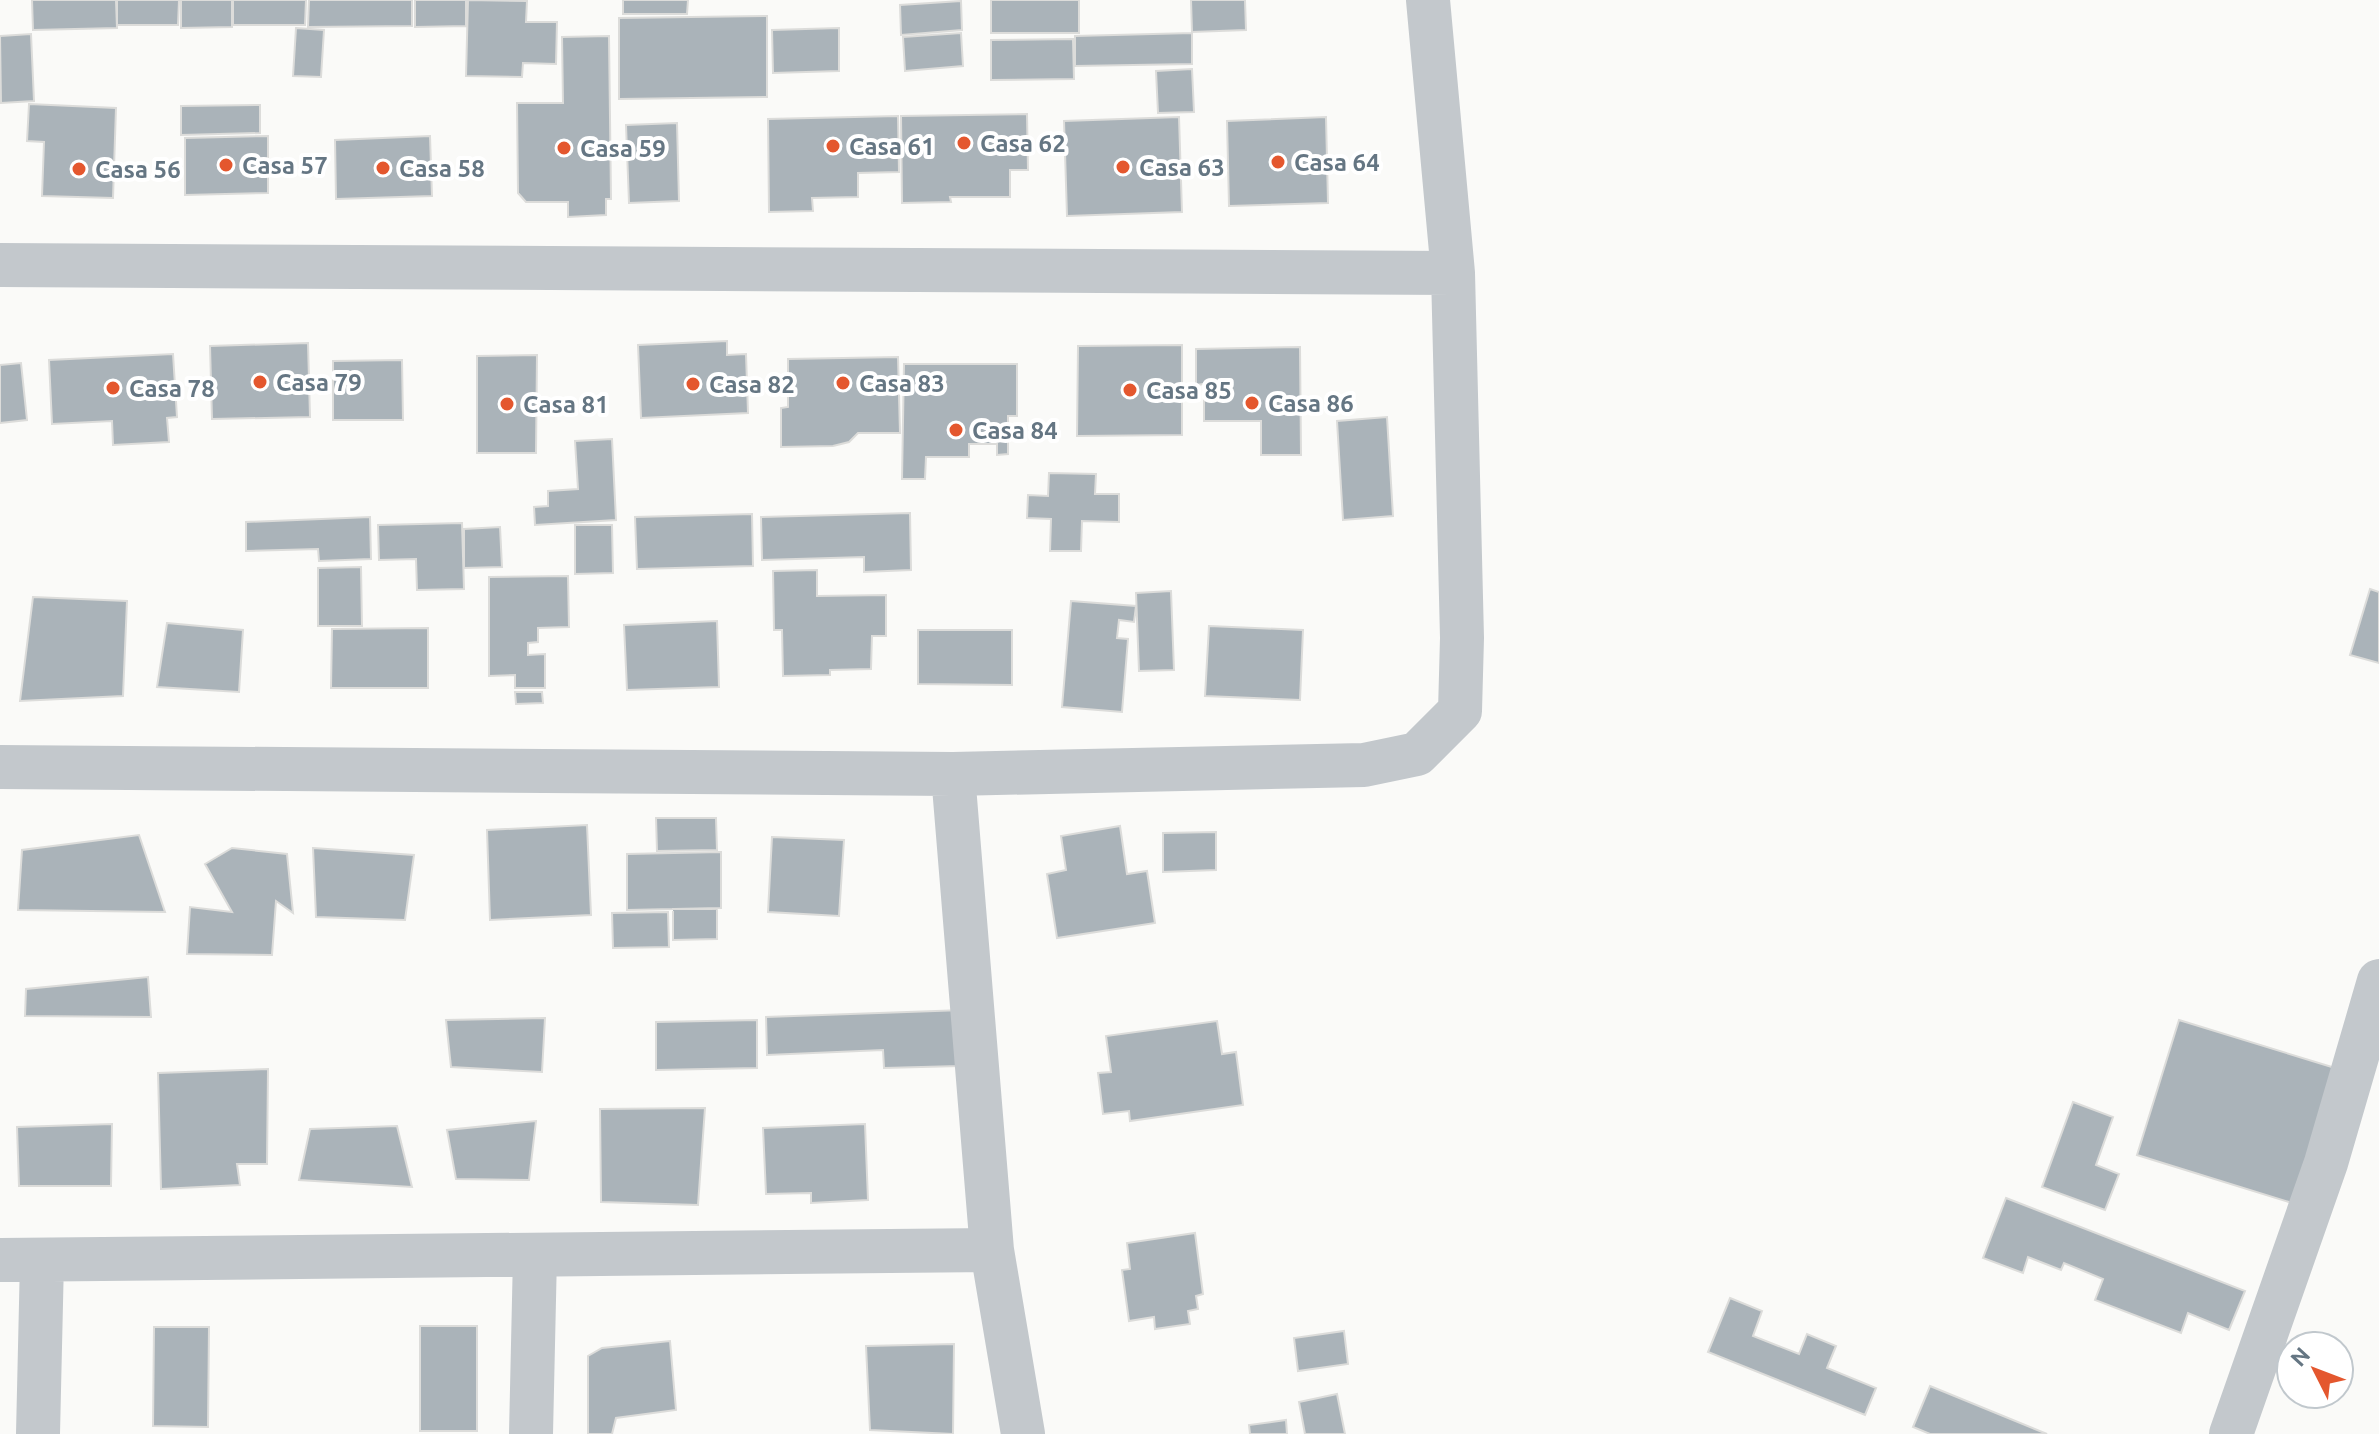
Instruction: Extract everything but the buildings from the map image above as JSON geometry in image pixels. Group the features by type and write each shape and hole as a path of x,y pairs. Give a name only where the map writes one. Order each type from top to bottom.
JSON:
{"street":[{"path":"0,767 953,774 1364,765 1417,754 1460,711 1462,622 1453,273 1428,0"},
{"path":"0,265 1453,273"},
{"path":"953,774 992,1250 1023,1434"},
{"path":"2231,1434 2326,1163 2379,981"},
{"path":"38,1434 21,1260 992,1250"},
{"path":"531,1434 535,1255"}],"place":[{"name":"Casa 62","path":"964,143"},
{"name":"Casa 61","path":"833,146"},
{"name":"Casa 59","path":"564,148"},
{"name":"Casa 64","path":"1278,162"},
{"name":"Casa 57","path":"226,165"},
{"name":"Casa 63","path":"1123,167"},
{"name":"Casa 58","path":"383,168"},
{"name":"Casa 56","path":"79,169"},
{"name":"Casa 79","path":"260,382"},
{"name":"Casa 83","path":"843,383"},
{"name":"Casa 82","path":"693,384"},
{"name":"Casa 78","path":"113,388"},
{"name":"Casa 85","path":"1130,390"},
{"name":"Casa 86","path":"1252,403"},
{"name":"Casa 81","path":"507,404"},
{"name":"Casa 84","path":"956,430"}]}
